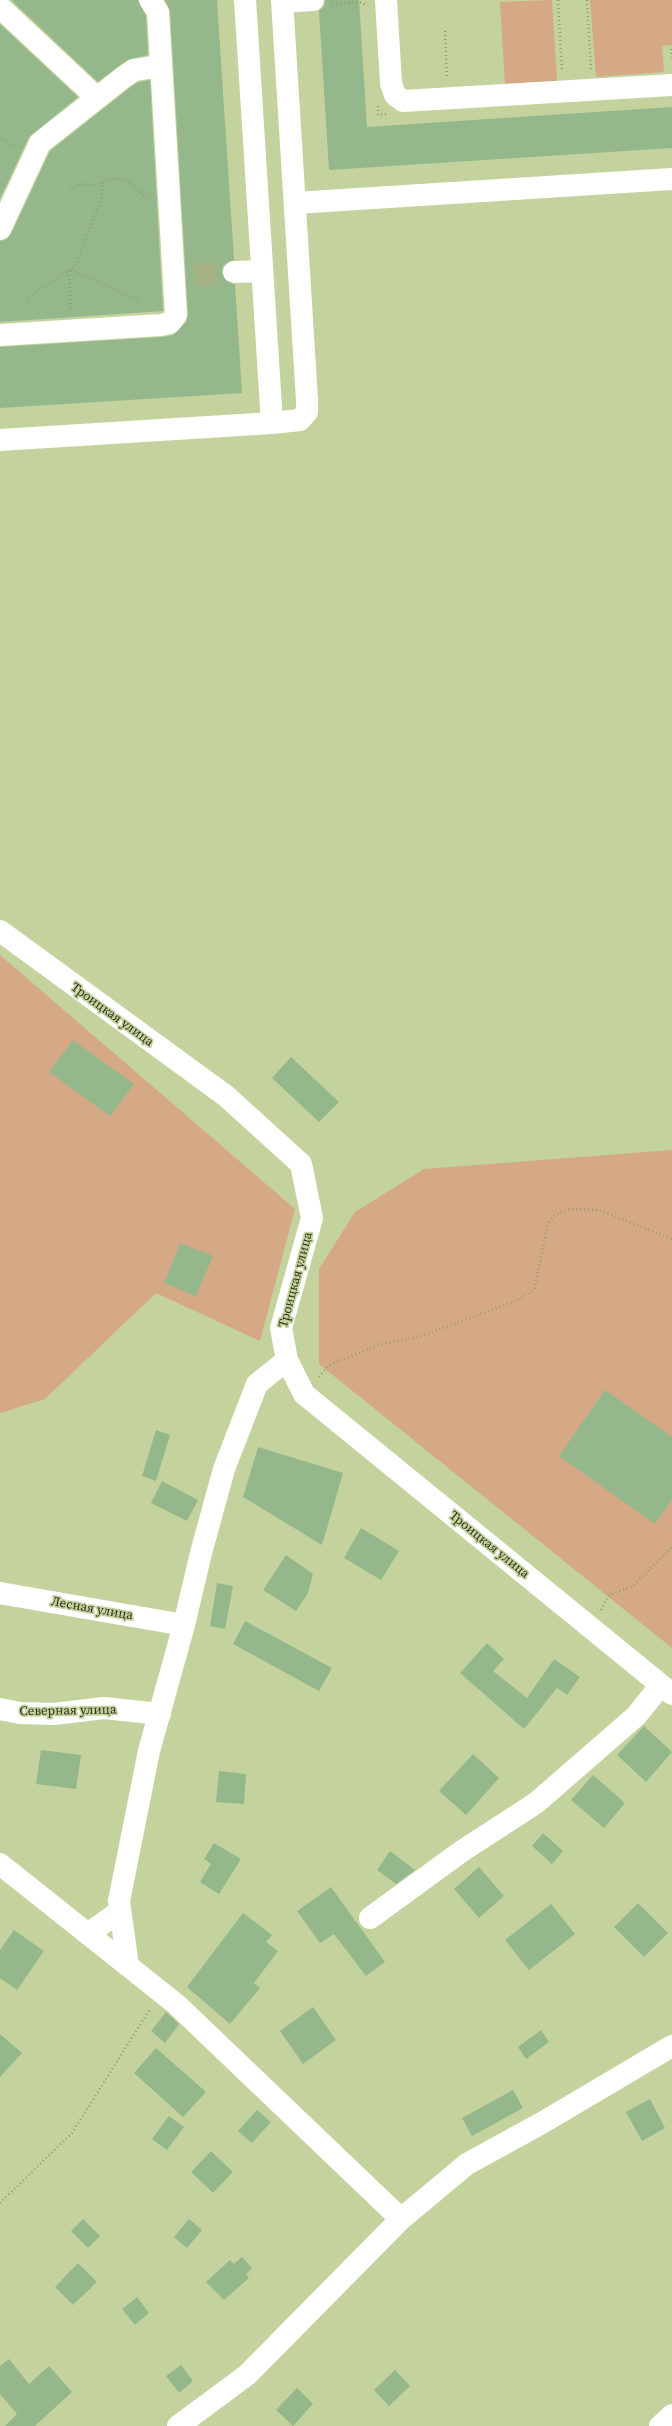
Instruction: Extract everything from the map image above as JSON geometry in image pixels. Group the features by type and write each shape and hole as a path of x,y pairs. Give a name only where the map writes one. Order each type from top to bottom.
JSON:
{"street":[{"path":"0,335 170,323 176,315 184,276 170,194 158,12 150,0"},
{"path":"245,0 272,423"},
{"path":"0,440 272,423 300,420 307,412 282,1 319,2"},
{"path":"378,5 395,95 403,101 672,85"},
{"path":"2,10 97,98"},
{"path":"0,229 40,143 134,70 162,66"},
{"path":"295,203 672,179"},
{"path":"234,272 262,271"},
{"name":"Троицкая улица","path":"0,931 126,1025 226,1096 301,1164 312,1218 281,1328 287,1360 304,1394 666,1690"},
{"path":"128,1966 120,1911 120,1894 149,1752 184,1625 201,1553 224,1469 257,1384 287,1360"},
{"name":"Лесная улица","path":"0,1594 184,1625"},
{"path":"370,1918 462,1851 536,1803 666,1690"},
{"name":"Северная улица","path":"0,1709 20,1713 54,1714 104,1708 160,1714"},
{"path":"0,1864 161,1992 401,2219"},
{"path":"88,1934 120,1911"},
{"path":"178,2426 247,2375 401,2219 467,2164 672,2046"},
{"path":"660,2426 672,2415"}],"path":[{"path":"558,0 562,75"},
{"path":"587,0 591,72"},
{"path":"319,2 359,2 378,5"},
{"path":"445,31 448,86"},
{"path":"671,49 672,59"},
{"path":"0,138 18,148"},
{"path":"71,189 80,184 94,185 103,181 122,179 131,183 144,196 170,194"},
{"path":"28,307 27,297 75,267 99,203 103,181"},
{"path":"70,270 139,300"},
{"path":"70,270 71,316"},
{"path":"304,1394 329,1365 378,1345 422,1336 516,1301 534,1290 548,1224 555,1215 570,1209 599,1210 672,1239"},
{"path":"588,1626 597,1616 609,1595 633,1586 672,1547"},
{"path":"0,2203 72,2133 161,1992"}],"shaded area":[{"path":"552,0 557,81 505,84 500,2"},
{"path":"590,0 672,0 672,45 662,46 664,72 596,77"},
{"path":"0,955 295,1209 260,1341 156,1293 45,1399 0,1413"},
{"path":"672,1150 672,1648 319,1364 319,1269 355,1212 424,1169"}],"building":[{"path":"11,0 138,0 146,16 148,55 127,60 98,82"},
{"path":"165,0 217,0 234,260 223,266 222,273 228,283 235,284 242,393 0,408 0,347 162,337 173,335 186,322 188,314 170,11"},
{"path":"325,0 359,0 367,127 672,107 672,148 329,170 319,11 324,6"},
{"path":"0,24 78,97 29,137 0,199"},
{"path":"150,80 163,311 0,322 0,241 7,239 11,234 50,151 132,86 139,82"},
{"path":"73,1040 134,1084 110,1116 49,1072"},
{"path":"291,1057 339,1102 319,1122 272,1078"},
{"path":"180,1243 213,1256 196,1296 164,1283"},
{"path":"605,1390 672,1437 672,1500 655,1524 559,1456"},
{"path":"156,1430 170,1435 156,1481 142,1476"},
{"path":"258,1447 343,1473 322,1545 243,1497"},
{"path":"162,1481 198,1500 187,1521 151,1503"},
{"path":"361,1528 399,1551 381,1580 344,1558"},
{"path":"286,1555 313,1574 308,1593 296,1611 263,1590"},
{"path":"217,1583 233,1586 225,1629 210,1626"},
{"path":"245,1621 332,1668 319,1691 233,1644"},
{"path":"487,1643 504,1659 493,1671 527,1698 554,1659 580,1677 567,1695 557,1688 524,1729 460,1673"},
{"path":"644,1726 672,1752 646,1782 617,1755"},
{"path":"41,1750 81,1755 76,1789 36,1784"},
{"path":"473,1754 499,1778 466,1815 439,1791"},
{"path":"219,1771 246,1774 244,1804 216,1802"},
{"path":"593,1775 625,1803 604,1828 571,1800"},
{"path":"543,1833 563,1851 552,1864 532,1846"},
{"path":"214,1843 241,1859 219,1894 200,1882 211,1864 204,1859"},
{"path":"390,1851 415,1870 396,1884 377,1870"},
{"path":"479,1867 504,1896 479,1918 454,1889"},
{"path":"331,1887 385,1962 366,1976 334,1934 320,1943 297,1911"},
{"path":"638,1903 668,1933 644,1957 614,1927"},
{"path":"551,1904 575,1934 529,1970 505,1940"},
{"path":"243,1913 272,1935 266,1942 278,1951 254,1983 260,1988 230,2024 187,1987"},
{"path":"14,1930 44,1951 17,1990 0,1978 0,1950"},
{"path":"313,2007 336,2040 303,2064 280,2031"},
{"path":"166,2012 179,2024 165,2043 151,2031"},
{"path":"541,2030 549,2042 526,2059 518,2047"},
{"path":"0,2034 22,2053 0,2077"},
{"path":"156,2048 206,2092 183,2117 134,2073"},
{"path":"513,2090 523,2108 472,2136 462,2118"},
{"path":"650,2099 665,2128 642,2141 626,2112"},
{"path":"257,2110 271,2122 252,2143 238,2131"},
{"path":"169,2116 184,2127 167,2150 152,2139"},
{"path":"211,2151 233,2172 213,2193 191,2172"},
{"path":"83,2219 100,2236 88,2248 71,2231"},
{"path":"189,2219 202,2230 187,2248 174,2237"},
{"path":"242,2257 252,2268 246,2274 249,2278 224,2300 206,2282 230,2260 234,2264"},
{"path":"78,2263 97,2282 73,2305 55,2287"},
{"path":"137,2297 149,2313 135,2325 122,2309"},
{"path":"9,2359 29,2384 49,2366 72,2392 35,2426 5,2426 17,2414 0,2394 0,2366"},
{"path":"181,2365 193,2381 179,2393 166,2376"},
{"path":"395,2370 410,2386 389,2406 374,2390"},
{"path":"297,2388 313,2404 293,2426 276,2410"}],"tunnel":[{"path":"194,275 234,272"}]}
